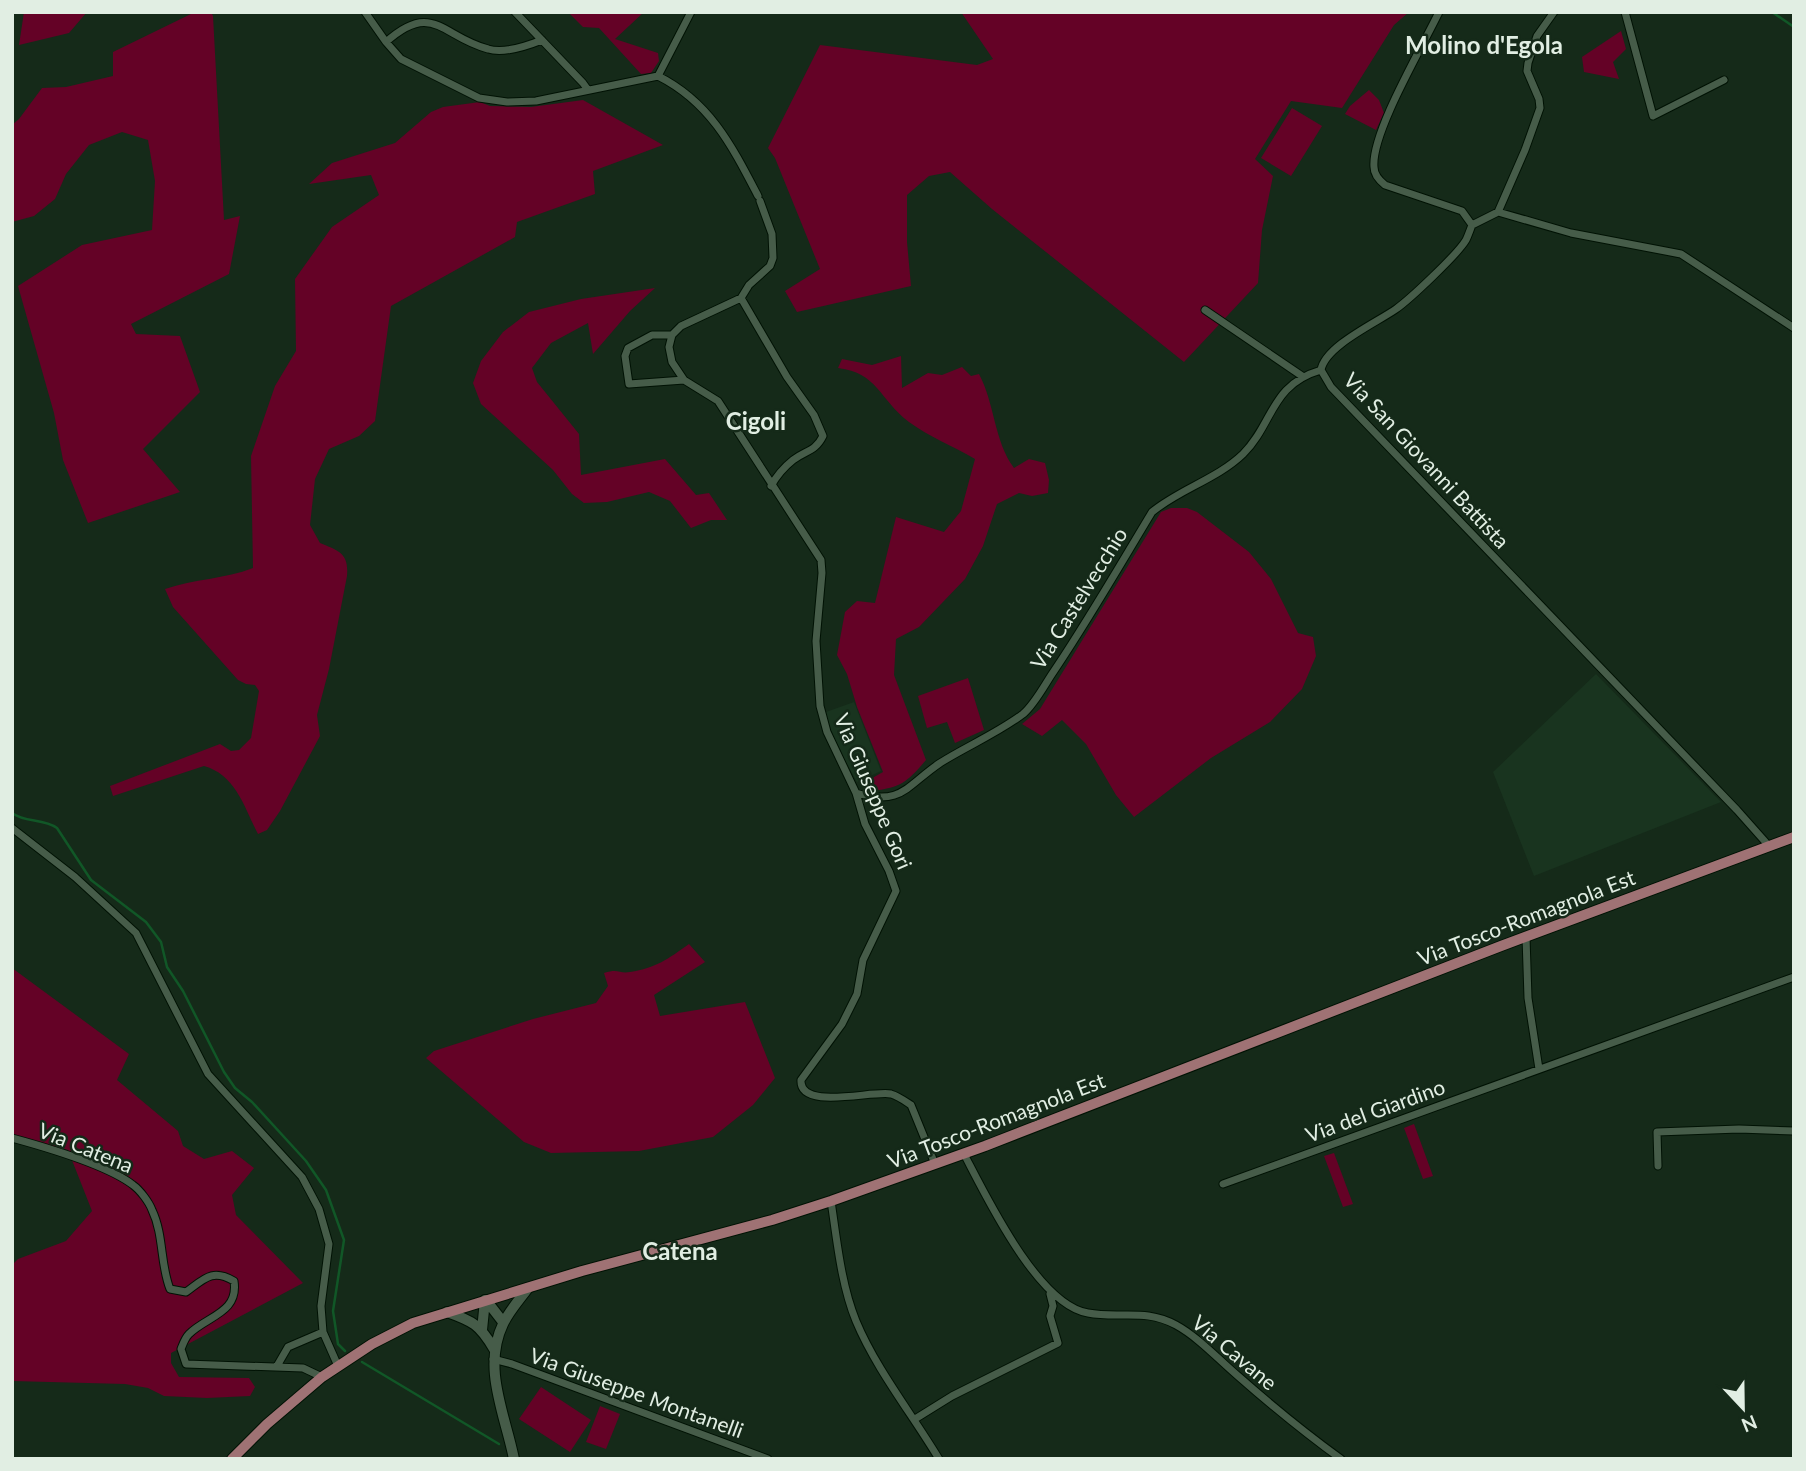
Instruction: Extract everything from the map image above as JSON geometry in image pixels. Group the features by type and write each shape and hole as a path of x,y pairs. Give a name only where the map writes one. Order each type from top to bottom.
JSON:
{"main road":[{"name":"Via Tosco-Romagnola Est","path":"232,1459 267,1424 322,1377 397,1331 528,1287 831,1201 964,1154 1525,937 1794,837"},
{"path":"514,1459 494,1377 494,1354 503,1322 528,1287"},
{"path":"486,1300 503,1322"},
{"path":"482,1330 486,1300"},
{"path":"447,1312 470,1320 482,1330 494,1354"}],"street":[{"path":"365,12 401,59 479,98 507,102 536,101 657,76 676,85 711,116 730,144 759,199 772,234 773,258 770,266 749,285 741,298 681,326 672,335 669,347 672,362 684,380 629,384 625,356 628,348 652,335 672,335"},
{"path":"515,12 588,90"},
{"path":"657,76 691,12"},
{"path":"1439,12 1389,113 1373,166 1385,185 1462,211 1472,225 1498,212 1525,151 1540,108 1527,71 1528,63 1536,36 1554,12"},
{"path":"1625,12 1653,116 1724,80"},
{"path":"386,42 411,22 426,21 490,50 523,47 542,40"},
{"path":"1498,212 1571,233 1681,254 1794,328"},
{"name":"Via San Giovanni Battista","path":"1472,225 1465,242 1398,308 1330,353 1321,370 1331,387 1769,846"},
{"path":"741,298 823,436 818,447 796,458 780,471 771,486"},
{"path":"1205,310 1302,376"},
{"name":"Via Castelvecchio","path":"856,793 876,798 893,796 910,789 920,776 967,745 1024,713 1081,630 1152,512 1165,501 1229,466 1245,452 1278,398 1302,376 1321,370"},
{"name":"Via Giuseppe Gori","path":"684,380 718,401 821,561 816,641 820,706 828,732 856,793 865,824 896,891 863,960 857,994 842,1024 801,1080 801,1086 804,1091 814,1096 827,1098 891,1094 911,1105 935,1164"},
{"path":"12,828 75,877 136,933 208,1074 302,1177 319,1209 329,1244 321,1306 323,1332 338,1366"},
{"path":"1525,937 1528,998 1539,1069"},
{"name":"Via del Giardino","path":"1223,1184 1794,977"},
{"path":"1657,1166 1657,1132 1794,1130"},
{"name":"Via Catena","path":"12,1138 109,1170 135,1186 152,1210 160,1237 165,1277 170,1289 186,1292 209,1276 222,1274 234,1281 236,1292 229,1307 187,1335 180,1349 186,1364 303,1368 322,1377"},
{"name":"Via Cavane","path":"964,1154 1013,1241 1050,1293 1074,1309 1088,1314 1155,1315 1178,1326 1276,1409 1341,1459"},
{"path":"831,1201 845,1286 855,1320 869,1349 939,1459"},
{"path":"915,1419 951,1396 1058,1343 1050,1316 1053,1306 1050,1293"},
{"path":"277,1366 288,1348 323,1332"},
{"name":"Via Giuseppe Montanelli","path":"494,1354 512,1364 768,1459"}],"shaded area":[{"path":"24,12 87,12 69,33 19,45"},
{"path":"195,12 211,12 213,16 224,220 240,216 229,274 131,324 136,334 180,336 200,392 143,449 180,492 88,523 63,460 54,413 18,286 82,245 152,230 155,181 148,140 122,132 89,145 66,174 55,199 34,216 12,222 12,125 42,88 66,87 113,76 113,52"},
{"path":"568,12 644,12 615,39 658,53 659,61 651,73 641,74 599,28 583,27"},
{"path":"961,12 1409,12 1394,25 1342,108 1291,101 1255,159 1273,176 1262,230 1258,283 1184,362 992,209 950,172 929,176 907,195 911,286 797,312 785,291 820,269 775,158 768,148 820,45 977,65 993,59"},
{"path":"1621,31 1626,49 1613,62 1619,79 1584,72 1582,57"},
{"path":"1369,90 1379,100 1384,113 1376,130 1345,114 1350,106"},
{"path":"583,100 663,145 593,171 595,194 517,222 515,237 391,306 375,421 359,436 329,449 315,479 310,525 320,543 337,551 344,558 347,576 317,715 320,736 280,811 267,830 258,834 231,784 215,770 204,766 113,796 110,786 220,744 231,751 239,750 251,738 259,691 255,685 238,680 173,607 165,589 253,568 251,456 275,386 296,351 295,279 332,227 379,195 371,175 309,184 332,163 395,143 431,112 443,107 480,102 490,106 531,107"},
{"path":"1292,108 1322,126 1291,176 1261,158"},
{"path":"655,288 630,311 593,354 588,323 551,343 532,368 537,382 579,434 581,475 665,459 696,495 709,493 727,520 711,520 691,528 670,501 649,492 607,502 584,503 572,494 553,470 481,404 473,383 481,361 503,332 529,312 581,299"},
{"path":"901,356 902,388 928,373 942,375 962,367 971,376 979,374 1002,446 1014,468 1029,459 1045,463 1049,480 1048,493 1032,496 1019,493 997,504 983,546 965,579 919,627 896,639 894,675 926,760 903,782 891,788 873,791 867,781 883,772 847,674 837,655 845,612 857,601 875,603 896,517 944,532 961,511 975,459 909,422 862,375 838,368 842,359 872,365"},
{"path":"1171,508 1187,508 1197,512 1249,552 1271,579 1298,633 1313,637 1316,656 1302,689 1270,722 1211,758 1134,817 1116,795 1086,744 1062,720 1042,736 1022,724 1040,709 1161,512"},
{"path":"1596,674 1721,802 1534,876 1493,772"},
{"path":"968,678 984,730 955,743 947,722 927,728 918,696"},
{"path":"854,702 881,771 857,782 830,729 826,712"},
{"path":"689,944 705,962 654,995 660,1016 745,1002 775,1078 753,1105 713,1137 639,1151 551,1153 524,1142 426,1058 434,1051 533,1019 596,1003 608,986 604,973 647,968"},
{"path":"12,968 129,1054 117,1080 178,1131 183,1146 204,1159 232,1151 254,1168 232,1195 236,1215 303,1283 171,1353 171,1363 179,1377 249,1378 255,1387 250,1396 164,1396 148,1388 125,1384 12,1381 12,1265 18,1259 66,1241 92,1211 68,1150 12,1136"},
{"path":"1414,1124 1433,1176 1423,1179 1404,1128"},
{"path":"1334,1153 1353,1204 1343,1207 1324,1156"},
{"path":"541,1387 591,1420 570,1452 519,1419"},
{"path":"600,1406 620,1414 606,1449 586,1442"}],"waterway":[{"path":"1772,12 1794,27"},
{"path":"12,813 57,828 91,880 146,922 161,942 167,967 183,991 224,1072 235,1088 252,1102 306,1161 326,1190 344,1240 333,1311 338,1344 345,1351"},
{"path":"362,1362 499,1444"}],"district":[{"name":"Molino d'Egola","path":"1484,44"},
{"name":"Cigoli","path":"756,420"},
{"name":"Catena","path":"680,1250"}]}
